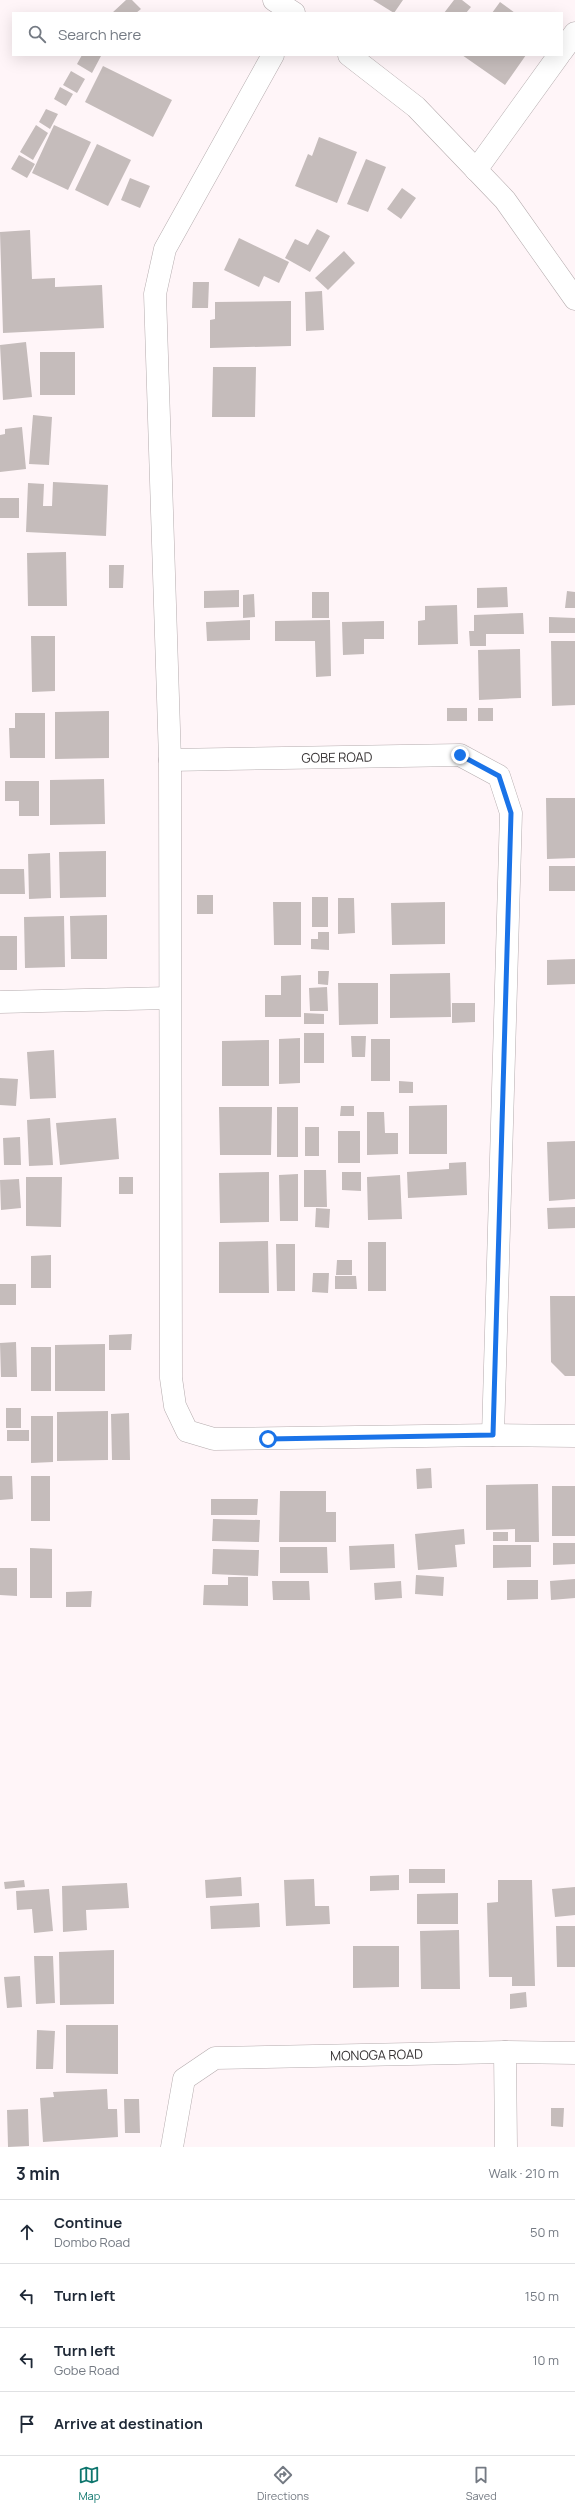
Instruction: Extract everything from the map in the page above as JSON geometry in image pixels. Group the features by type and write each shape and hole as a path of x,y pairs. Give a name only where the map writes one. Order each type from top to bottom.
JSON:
{"street":[{"path":"274,0 292,12"},
{"path":"563,50 575,33"},
{"path":"271,56 165,249 154,294 170,760 169,998 171,1378 175,1406 187,1431 214,1439 493,1435 575,1436"},
{"path":"350,56 416,107 505,200 575,299"},
{"path":"476,170 558,56"},
{"name":"GOBE ROAD","path":"170,760 460,755 499,776 511,813 493,1435"},
{"path":"0,1002 169,998"},
{"path":"505,2052 506,2147"},
{"name":"MONOGA ROAD","path":"172,2147 184,2079 215,2058 505,2052 575,2053"}],"building":[{"path":"126,0 132,0 141,9 137,12 113,12"},
{"path":"373,0 403,0 395,12"},
{"path":"454,0 462,0 471,7 467,12 445,12"},
{"path":"500,2 514,12 493,12"},
{"path":"81,56 101,56 92,73 77,64"},
{"path":"463,56 525,56 505,85"},
{"path":"103,66 172,100 153,137 85,102"},
{"path":"71,71 85,79 77,93 63,85"},
{"path":"60,87 73,94 66,106 54,99"},
{"path":"46,109 58,114 50,129 39,122"},
{"path":"36,125 48,133 33,160 20,152"},
{"path":"54,125 91,142 68,190 32,173"},
{"path":"319,137 357,152 337,203 295,186 308,154 312,156"},
{"path":"97,144 131,160 108,206 75,190"},
{"path":"19,155 35,164 27,178 11,169"},
{"path":"366,159 386,167 368,212 347,204"},
{"path":"130,178 150,186 140,208 121,200"},
{"path":"402,188 416,198 401,219 387,209"},
{"path":"317,229 330,236 310,272 285,258 295,239 308,245"},
{"path":"30,230 32,279 55,278 55,287 102,285 104,328 3,333 0,232"},
{"path":"239,238 289,262 279,283 264,276 259,287 224,270"},
{"path":"344,251 355,263 328,290 315,278"},
{"path":"193,282 209,282 208,308 192,308"},
{"path":"322,291 324,330 306,331 305,292"},
{"path":"291,301 291,346 210,348 210,320 215,319 215,302"},
{"path":"26,342 32,397 3,400 0,345"},
{"path":"40,352 75,352 75,395 40,395"},
{"path":"213,367 256,367 255,417 212,417"},
{"path":"33,415 52,417 49,465 29,464"},
{"path":"22,427 26,469 0,472 0,435 5,434 5,429"},
{"path":"53,482 108,485 106,536 26,532 28,483 44,484 43,506 52,506"},
{"path":"0,498 19,498 19,518 0,518"},
{"path":"66,552 67,606 28,606 27,553"},
{"path":"109,565 124,565 123,588 109,588"},
{"path":"507,587 508,607 477,608 477,588"},
{"path":"239,590 239,607 204,608 204,591"},
{"path":"567,591 575,592 575,608 565,608"},
{"path":"312,592 329,592 329,618 312,618"},
{"path":"254,594 255,617 243,618 243,595"},
{"path":"457,605 458,644 418,645 418,621 425,620 425,606"},
{"path":"523,613 524,634 486,634 486,646 470,646 469,631 474,631 474,615"},
{"path":"549,617 575,618 575,633 549,633"},
{"path":"250,620 250,640 207,641 206,622"},
{"path":"330,620 331,676 316,677 315,641 275,641 275,621"},
{"path":"384,621 384,639 364,639 364,654 343,655 342,622"},
{"path":"31,636 55,636 55,691 32,692"},
{"path":"551,641 575,641 575,705 552,706"},
{"path":"520,649 521,698 479,700 478,650"},
{"path":"447,708 467,708 467,721 447,721"},
{"path":"478,708 493,708 493,721 478,721"},
{"path":"109,711 109,758 55,759 55,712"},
{"path":"15,713 45,713 45,758 10,758 9,728 15,728"},
{"path":"104,779 105,824 50,825 50,780"},
{"path":"5,781 39,781 39,816 19,816 19,801 5,801"},
{"path":"546,798 575,798 575,858 547,859"},
{"path":"106,851 106,897 60,898 59,852"},
{"path":"50,853 51,898 29,899 28,854"},
{"path":"549,866 575,866 575,891 549,891"},
{"path":"0,869 24,869 25,894 0,894"},
{"path":"197,895 213,895 213,914 197,914"},
{"path":"312,897 328,897 328,927 312,927"},
{"path":"338,898 354,898 355,933 338,934"},
{"path":"273,902 301,902 301,945 274,945"},
{"path":"445,902 445,944 392,945 391,903"},
{"path":"107,915 107,959 71,959 70,916"},
{"path":"64,916 65,967 25,968 24,917"},
{"path":"318,932 329,932 329,950 311,949 311,939 318,939"},
{"path":"0,936 17,936 17,970 0,970"},
{"path":"575,959 575,984 547,985 547,960"},
{"path":"318,971 329,971 328,985 318,984"},
{"path":"450,973 451,1017 390,1018 390,974"},
{"path":"301,975 301,1017 265,1017 265,995 281,995 281,976"},
{"path":"338,983 378,983 378,1024 339,1025"},
{"path":"327,987 328,1011 310,1011 309,988"},
{"path":"452,1003 475,1003 475,1022 452,1023"},
{"path":"304,1013 324,1014 324,1024 304,1024"},
{"path":"304,1033 324,1033 324,1063 304,1063"},
{"path":"351,1036 366,1036 365,1057 352,1057"},
{"path":"300,1038 300,1083 279,1084 279,1039"},
{"path":"371,1039 390,1039 390,1081 371,1081"},
{"path":"269,1040 269,1086 222,1086 222,1041"},
{"path":"54,1050 56,1098 30,1099 27,1052"},
{"path":"0,1078 18,1079 16,1106 0,1105"},
{"path":"399,1081 413,1082 413,1093 399,1093"},
{"path":"447,1105 447,1154 409,1154 409,1106"},
{"path":"341,1106 354,1106 354,1116 340,1116"},
{"path":"219,1107 272,1107 271,1155 220,1155"},
{"path":"277,1107 298,1107 298,1157 277,1157"},
{"path":"367,1112 384,1112 385,1133 398,1133 398,1154 367,1155"},
{"path":"50,1118 53,1165 29,1166 27,1120"},
{"path":"116,1118 119,1159 60,1165 56,1123"},
{"path":"305,1127 319,1127 319,1156 305,1156"},
{"path":"338,1131 360,1131 360,1163 338,1163"},
{"path":"20,1137 21,1165 4,1165 3,1138"},
{"path":"575,1141 575,1199 549,1201 547,1142"},
{"path":"466,1162 467,1195 408,1198 407,1172 449,1169 449,1163"},
{"path":"304,1170 326,1170 327,1207 304,1207"},
{"path":"269,1172 269,1222 220,1223 219,1173"},
{"path":"342,1172 361,1172 361,1191 342,1190"},
{"path":"298,1174 298,1221 280,1221 279,1175"},
{"path":"400,1175 402,1219 368,1220 367,1177"},
{"path":"26,1177 62,1177 61,1227 26,1226"},
{"path":"119,1177 133,1177 133,1194 119,1194"},
{"path":"19,1179 21,1208 1,1210 0,1180"},
{"path":"575,1207 575,1228 548,1229 547,1208"},
{"path":"316,1208 330,1209 329,1228 315,1227"},
{"path":"268,1241 269,1293 219,1293 219,1242"},
{"path":"368,1242 386,1242 386,1291 368,1291"},
{"path":"276,1244 295,1244 295,1291 277,1291"},
{"path":"51,1255 51,1288 31,1288 31,1256"},
{"path":"337,1260 352,1260 352,1275 336,1275"},
{"path":"313,1273 329,1273 328,1293 312,1292"},
{"path":"335,1276 356,1276 357,1289 335,1289"},
{"path":"0,1284 16,1284 16,1305 0,1305"},
{"path":"550,1296 575,1296 575,1376 565,1376 551,1362"},
{"path":"132,1334 131,1350 109,1350 109,1335"},
{"path":"16,1342 17,1377 1,1377 0,1343"},
{"path":"105,1344 105,1391 55,1391 55,1345"},
{"path":"31,1347 51,1347 51,1391 31,1391"},
{"path":"6,1408 21,1408 21,1428 6,1428"},
{"path":"108,1411 108,1460 57,1461 57,1412"},
{"path":"129,1413 130,1460 112,1460 111,1414"},
{"path":"31,1416 53,1416 53,1462 31,1463"},
{"path":"7,1430 29,1430 29,1441 7,1441"},
{"path":"431,1468 432,1488 417,1489 416,1469"},
{"path":"0,1476 12,1476 13,1499 0,1500"},
{"path":"31,1476 50,1476 50,1521 31,1521"},
{"path":"538,1484 539,1542 515,1542 515,1529 486,1530 486,1485"},
{"path":"552,1486 575,1486 575,1536 552,1536"},
{"path":"280,1491 326,1491 326,1512 336,1512 336,1542 279,1542"},
{"path":"211,1499 258,1499 257,1515 211,1515"},
{"path":"213,1519 260,1520 259,1542 212,1541"},
{"path":"464,1529 465,1544 455,1545 457,1567 418,1570 415,1534"},
{"path":"493,1532 508,1532 508,1541 493,1541"},
{"path":"553,1543 575,1543 575,1564 553,1565"},
{"path":"394,1544 395,1568 350,1570 349,1546"},
{"path":"493,1545 531,1545 531,1567 493,1568"},
{"path":"280,1547 327,1547 328,1573 280,1573"},
{"path":"30,1548 52,1549 52,1598 30,1598"},
{"path":"213,1549 259,1550 258,1576 212,1574"},
{"path":"0,1568 17,1568 17,1596 0,1595"},
{"path":"416,1575 444,1577 443,1596 415,1594"},
{"path":"228,1577 248,1577 248,1606 203,1605 204,1585 228,1585"},
{"path":"575,1579 575,1598 551,1600 550,1581"},
{"path":"507,1580 538,1580 538,1599 507,1600"},
{"path":"272,1581 309,1581 310,1600 273,1600"},
{"path":"401,1581 402,1598 375,1600 374,1583"},
{"path":"92,1591 91,1607 66,1607 66,1592"},
{"path":"409,1869 445,1869 445,1883 409,1883"},
{"path":"399,1875 399,1890 370,1891 370,1876"},
{"path":"241,1877 242,1896 206,1898 205,1880"},
{"path":"314,1879 315,1906 329,1906 330,1924 286,1926 284,1880"},
{"path":"24,1880 25,1887 5,1889 4,1882"},
{"path":"498,1880 532,1880 535,1986 512,1986 512,1977 489,1977 487,1903 498,1902"},
{"path":"127,1883 129,1908 86,1910 87,1930 63,1932 62,1886"},
{"path":"575,1887 575,1915 555,1917 552,1889"},
{"path":"49,1889 53,1931 34,1933 32,1909 17,1910 16,1891"},
{"path":"458,1893 458,1924 417,1924 417,1894"},
{"path":"259,1903 260,1927 211,1929 210,1906"},
{"path":"556,1926 575,1926 575,1967 557,1967"},
{"path":"459,1930 460,1989 421,1989 420,1931"},
{"path":"353,1946 399,1946 399,1987 353,1988"},
{"path":"114,1950 114,2004 60,2005 59,1952"},
{"path":"34,1956 53,1956 55,2003 36,2004"},
{"path":"20,1976 22,2007 7,2008 4,1977"},
{"path":"526,1992 527,2007 510,2009 510,1994"},
{"path":"66,2025 118,2025 118,2074 66,2073"},
{"path":"37,2030 55,2031 53,2069 36,2069"},
{"path":"107,2089 108,2109 117,2109 118,2137 43,2142 40,2098 54,2097 53,2092"},
{"path":"124,2099 139,2099 140,2133 125,2133"},
{"path":"551,2108 564,2108 563,2127 551,2126"},
{"path":"28,2109 29,2146 8,2147 7,2110"}],"route":[{"path":"268,1439 493,1435 511,813 499,776 460,755"}]}
